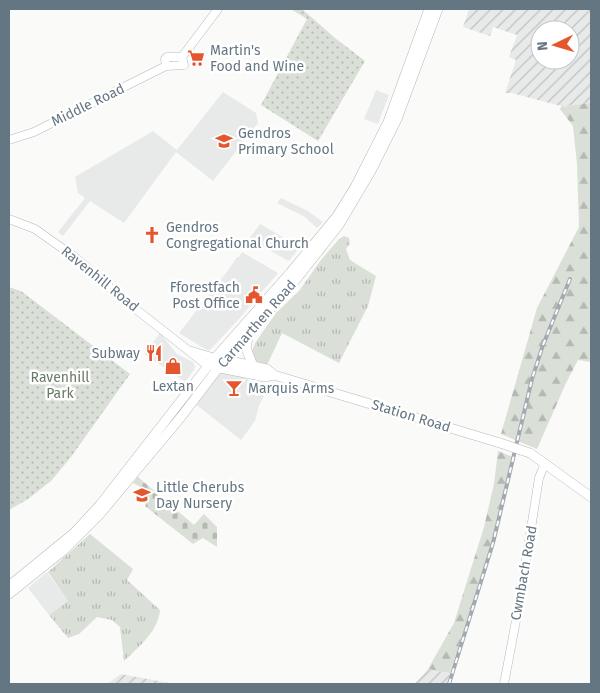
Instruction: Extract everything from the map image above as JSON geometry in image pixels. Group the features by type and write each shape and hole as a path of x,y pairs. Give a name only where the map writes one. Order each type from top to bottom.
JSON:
{"main road":[{"name":"Carmarthen Road","path":"9,586 74,533 99,506 208,366 326,232 351,195 388,122 429,9"},
{"name":"Carmarthen Road","path":"9,594 64,550 100,514 181,417 218,367 294,282 349,211 397,119 438,9"},
{"path":"250,331 246,340 246,348 253,366"},
{"name":"Station Road","path":"215,358 267,369 274,375 530,453 591,497"},
{"name":"Station Road","path":"208,366 265,377 274,375"}],"street":[{"name":"Middle Road","path":"9,140 34,132 166,66 184,65 182,57 218,9"},
{"name":"Ravenhill Road","path":"9,219 35,229 76,258 119,296 208,366"},
{"name":"Ravenhill Road","path":"186,348 215,358"},
{"name":"Cwmbach Road","path":"504,684 540,478 545,463"}],"shaded area":[{"path":"469,9 591,9 591,103 567,106 568,108 512,93 505,93 516,60 509,57 517,35 493,27 490,36 463,27"},
{"path":"376,90 389,95 378,124 364,119"},
{"path":"223,92 256,113 258,123 213,181 176,152 124,223 90,201 63,236 58,232 85,198 78,193 75,177 153,131 177,150"},
{"path":"281,198 308,211 323,222 317,228 305,217 277,203"},
{"path":"260,224 300,247 289,261 249,239"},
{"path":"242,252 278,273 257,300 210,350 207,350 179,333"},
{"path":"160,333 177,354 193,362 194,370 185,382 145,354"},
{"path":"221,372 237,374 249,380 264,396 259,405 255,421 241,440 194,403"},
{"path":"47,572 68,601 49,615 28,588"},
{"path":"428,669 450,673 448,684 414,684"},
{"path":"121,674 175,684 107,684"}],"green space":[{"path":"291,9 302,9 365,61 318,141 261,105 307,19"},
{"path":"591,103 591,362 578,360 537,449 501,434 537,308 579,227 577,164 573,126 560,109 562,106 567,108 566,106"},
{"path":"344,236 349,238 350,243 346,249 350,260 376,276 368,306 339,363 282,333 268,363 265,365 256,361 252,351 255,343 276,313 299,291 321,260 339,239"},
{"name":"Ravenhill Park","path":"9,287 21,291 130,374 71,457 51,481 28,499 9,510"},
{"path":"498,451 513,457 493,539 477,593 450,673 428,669 454,623 484,527 494,484"},
{"path":"138,477 194,525 204,514 217,527 217,547 203,538 193,544 145,506 150,498 144,494 147,490 133,483"},
{"path":"90,534 133,569 127,580 160,610 152,632 124,661 120,627 112,620 97,617 79,634 68,638 49,615 68,601 48,572"}],"railway":[{"path":"449,684 493,543 532,379 543,345 570,279"}],"place":[{"name":"Martin's Food and Wine","path":"196,58"},
{"name":"Gendros Primary School","path":"224,141"},
{"name":"Gendros Congregational Church","path":"152,235"},
{"name":"Fforestfach Post Office","path":"254,295"},
{"name":"Subway","path":"154,353"},
{"name":"Lextan","path":"173,366"},
{"name":"Marquis Arms","path":"234,388"},
{"name":"Little Cherubs Day Nursery","path":"142,495"}]}
